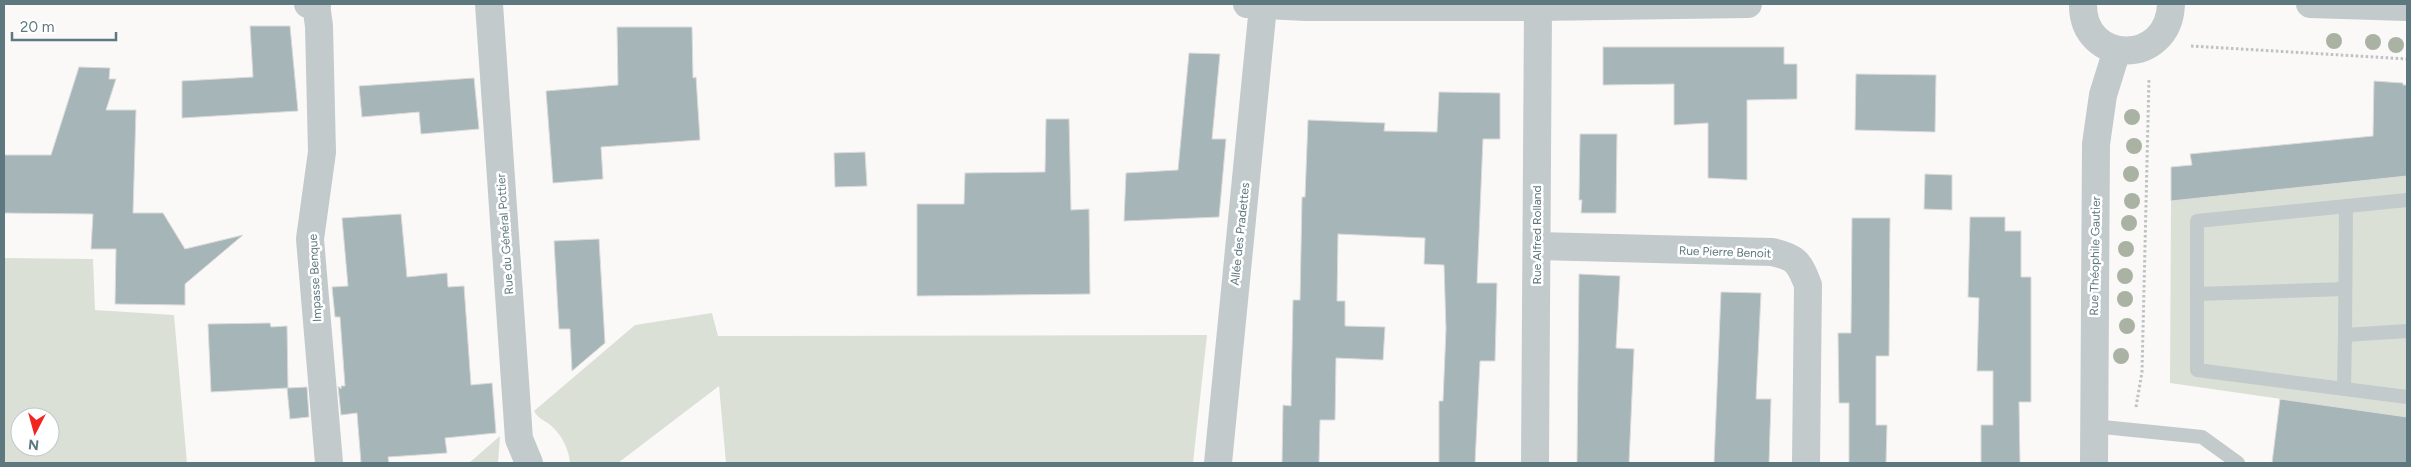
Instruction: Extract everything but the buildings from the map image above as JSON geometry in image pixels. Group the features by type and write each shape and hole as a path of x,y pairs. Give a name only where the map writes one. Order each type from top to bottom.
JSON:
{"street":[{"path":"308,4 316,4"},
{"name":"Impasse Benque","path":"316,4 319,26 322,152 310,239 329,463"},
{"name":"Rue du Général Pottier","path":"489,4 519,439 529,463"},
{"path":"1255,5 1538,7 1611,4 1748,4"},
{"path":"2083,4 2086,26 2094,37 2116,50 2128,52 2150,44 2160,37 2167,27 2171,4"},
{"path":"2310,4 2407,7"},
{"name":"Allée des Pradettes","path":"1218,463 1255,5"},
{"name":"Rue Alfred Rolland","path":"1536,463 1538,7"},
{"name":"Rue Théophile Gautier","path":"2094,463 2096,144 2103,95 2116,50"},
{"name":"Rue Pierre Benoit","path":"1537,246 1772,252 1790,256 1800,266 1808,284 1806,463"}],"lane":[{"path":"2407,200 2197,221 2197,370 2407,397"},
{"path":"2344,389 2346,206"},
{"path":"2197,294 2345,289"},
{"path":"2345,335 2407,331"},
{"path":"2093,426 2131,428 2202,437 2238,463"}],"path":[{"path":"2131,428 2142,372 2150,44"},
{"path":"2182,46 2407,59"}],"shaded area":[{"path":"2407,176 2407,417 2170,383 2171,201"},
{"path":"4,258 93,259 95,310 174,315 187,463 4,463"},
{"path":"712,313 718,336 1207,335 1193,463 726,463 719,386 618,463 570,463 561,437 534,411 635,325"},
{"path":"500,436 498,463 469,463"}]}
